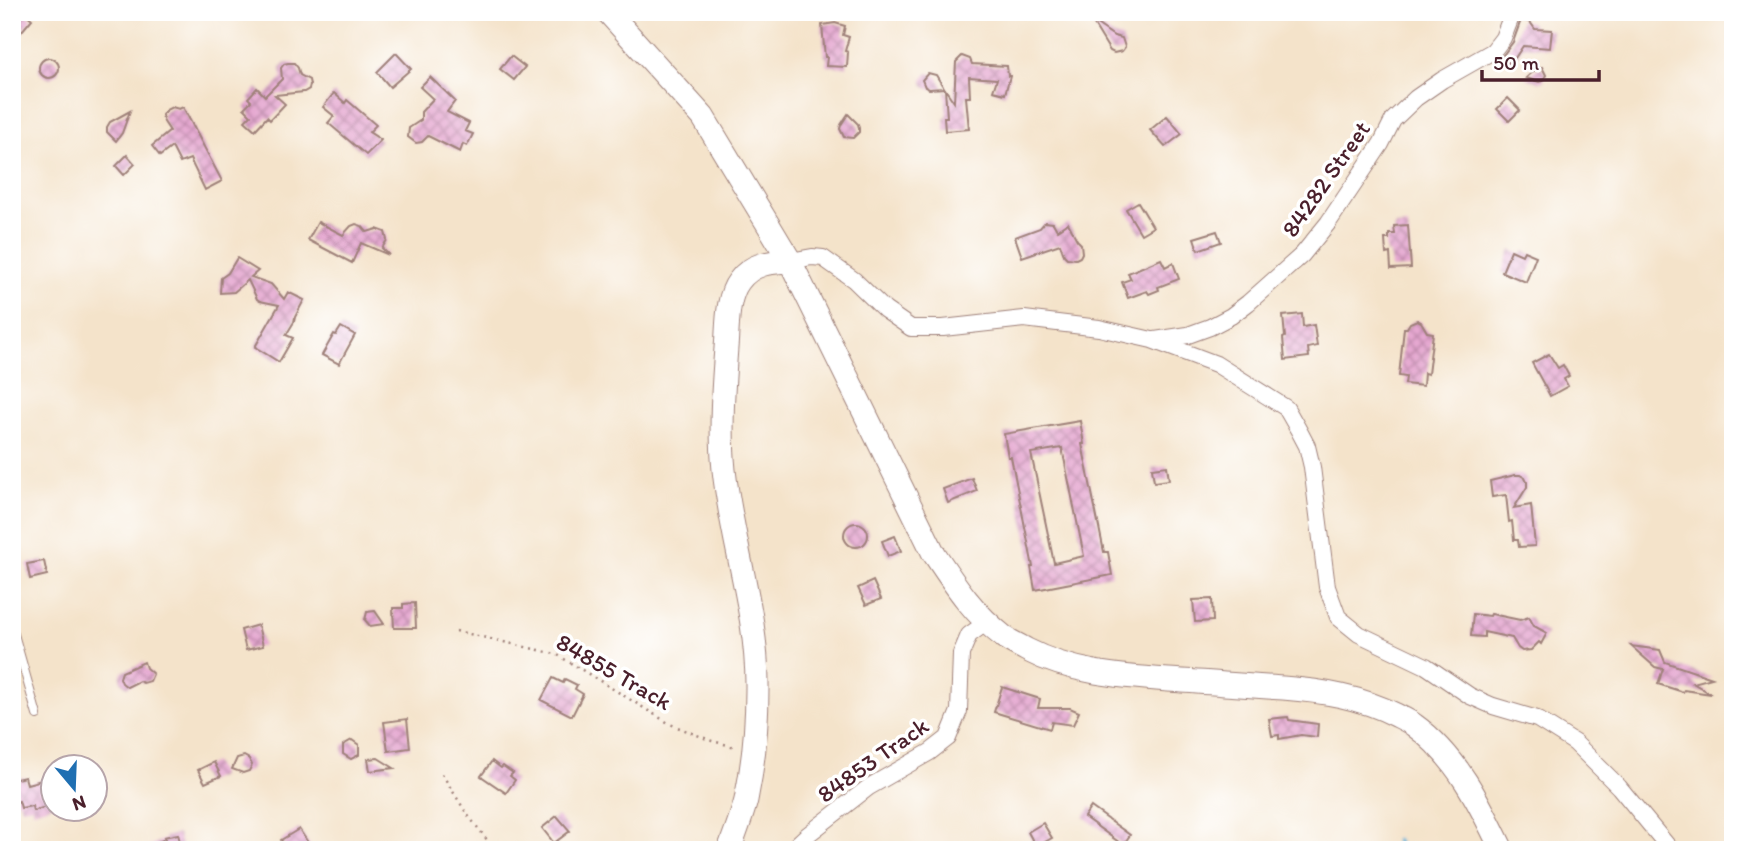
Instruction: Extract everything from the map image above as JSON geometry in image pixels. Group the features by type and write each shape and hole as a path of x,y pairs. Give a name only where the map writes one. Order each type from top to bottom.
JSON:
{"street":[{"path":"608,12 703,117 790,261 933,552 961,594 987,622 1007,639 1035,653 1061,664 1113,676 1297,689 1348,696 1380,707 1414,725 1440,748 1462,774 1502,850"},
{"name":"84282 Street","path":"1152,340 1188,335 1231,316 1302,255 1381,144 1393,120 1442,80 1493,51 1503,38 1513,12"},
{"path":"729,850 746,802 757,689 753,631 724,470 722,404 731,299 737,282 751,268 769,226"},
{"path":"751,268 765,263 823,258 911,328 943,328 1024,319 1099,328 1152,340 1216,364 1286,408 1307,446 1327,587 1338,617 1359,634 1426,666 1470,696 1537,719 1575,743 1619,787 1671,850"},
{"name":"84853 Track","path":"791,850 869,787 930,752 948,738 959,711 961,654 969,635 987,622"}],"lane":[{"path":"12,627 37,715"}],"path":[{"name":"84855 Track","path":"457,631 556,654 670,724 712,741 753,751"},
{"path":"442,774 467,814 495,850"}],"building":[{"path":"12,12 24,12 32,19 12,43"},
{"path":"1091,20 1114,36 1122,38 1125,47 1122,51 1110,51"},
{"path":"1521,20 1530,22 1535,29 1552,30 1550,48 1523,46 1511,64 1501,58 1513,42"},
{"path":"835,23 845,26 843,35 849,37 845,51 848,52 847,67 826,66 822,25"},
{"path":"396,53 411,69 390,87 377,72"},
{"path":"511,56 525,67 514,80 500,69"},
{"path":"962,56 970,59 972,64 1007,66 1010,76 1005,94 993,91 997,79 969,77 970,97 966,97 969,129 945,131 945,89 954,102 956,62"},
{"path":"49,58 56,61 59,68 56,75 49,78 42,75 39,68 42,61"},
{"path":"288,63 294,63 300,75 309,80 309,89 275,95 285,104 270,120 267,117 255,130 245,121 251,115 244,108 251,101 248,98 257,88 265,96 282,79 281,68"},
{"path":"1542,67 1546,75 1543,81 1526,78 1536,69"},
{"path":"928,73 936,75 944,88 925,87 922,80"},
{"path":"430,77 455,101 447,112 469,123 465,131 473,134 467,146 463,144 460,152 428,136 422,142 416,143 408,137 409,128 421,120 421,112 433,99 420,87"},
{"path":"334,93 345,103 347,100 376,125 369,132 381,140 366,155 328,123 334,116 323,107"},
{"path":"1508,98 1520,110 1509,121 1497,109"},
{"path":"172,107 183,107 222,181 205,190 190,159 180,163 172,147 160,156 152,146 170,131 162,115"},
{"path":"130,111 116,141 107,132 107,127 110,122"},
{"path":"848,114 859,128 853,138 844,137 840,129"},
{"path":"1167,116 1182,134 1165,147 1150,130"},
{"path":"127,155 135,164 124,175 116,166"},
{"path":"1138,202 1153,227 1141,234 1126,209"},
{"path":"318,222 343,235 356,224 367,232 377,229 385,232 387,240 382,248 389,255 361,243 352,263 308,240"},
{"path":"1045,222 1053,223 1057,230 1068,223 1081,244 1080,257 1067,258 1060,244 1022,257 1015,237 1040,228"},
{"path":"1408,225 1411,268 1391,269 1390,253 1386,254 1385,239 1389,239 1389,234 1395,234 1394,226"},
{"path":"1217,231 1221,242 1198,250 1194,238"},
{"path":"1511,250 1522,255 1524,251 1536,256 1526,282 1502,272"},
{"path":"237,258 258,271 251,277 271,284 284,299 288,292 304,300 286,335 293,338 279,362 255,347 279,305 257,299 248,280 234,292 220,293 221,278 228,273"},
{"path":"1161,259 1165,267 1173,263 1179,279 1158,287 1159,290 1149,294 1147,291 1128,298 1122,282 1131,279 1128,273"},
{"path":"1302,314 1303,327 1314,325 1317,346 1308,348 1309,357 1285,360 1283,316"},
{"path":"1417,320 1427,332 1433,333 1428,374 1424,373 1423,386 1405,384 1406,377 1399,376 1404,328"},
{"path":"341,327 355,335 339,364 322,355"},
{"path":"1549,354 1558,368 1563,365 1569,376 1564,379 1568,386 1550,396 1532,363"},
{"path":"1080,421 1082,444 1104,552 1108,552 1112,575 1035,590 1033,567 1004,434","holes":["1062,448 1084,556 1054,563 1031,453"]},
{"path":"1167,466 1169,480 1154,482 1152,468"},
{"path":"1515,475 1525,478 1527,487 1514,508 1531,505 1535,546 1519,547 1518,540 1514,540 1512,521 1509,522 1506,495 1492,497 1490,481"},
{"path":"972,478 977,491 948,503 943,489"},
{"path":"856,523 867,530 868,535 861,546 856,547 845,540 844,535 851,524"},
{"path":"895,536 901,551 888,556 882,541"},
{"path":"44,561 47,575 30,579 27,564"},
{"path":"873,581 881,599 866,605 858,588"},
{"path":"1212,599 1213,621 1195,622 1193,600"},
{"path":"415,603 416,628 394,628 393,608 403,608 403,604"},
{"path":"375,611 384,624 370,626 365,620 367,612"},
{"path":"1473,614 1491,614 1520,620 1529,617 1534,626 1547,633 1541,644 1539,642 1531,650 1522,651 1512,638 1484,632 1484,637 1471,636"},
{"path":"258,625 263,646 246,650 241,630"},
{"path":"1631,646 1660,650 1665,662 1712,678 1693,683 1711,694 1683,692 1658,684 1663,669 1655,667"},
{"path":"144,662 153,674 150,681 139,681 127,687 122,683 122,672"},
{"path":"553,678 563,683 565,679 577,685 575,689 583,694 572,716 541,700"},
{"path":"1002,687 1040,699 1038,708 1070,708 1079,712 1073,725 1052,722 1050,729 994,712"},
{"path":"1288,717 1289,720 1318,724 1317,737 1301,735 1279,739 1279,735 1272,736 1269,719"},
{"path":"407,719 410,748 388,751 384,722"},
{"path":"352,740 359,745 359,755 351,759 343,754 343,745"},
{"path":"244,756 252,765 249,771 243,773 232,769 237,758"},
{"path":"378,758 394,768 370,771 368,759"},
{"path":"492,761 513,773 510,776 515,780 506,793 481,776"},
{"path":"214,762 221,776 205,783 198,770"},
{"path":"25,777 27,784 38,781 38,809 33,811 32,806 21,808 19,801 16,802 15,797 12,798 12,780"},
{"path":"1091,807 1130,835 1123,845 1084,817"},
{"path":"557,816 570,831 554,843 542,828"},
{"path":"1043,823 1052,838 1036,847 1028,832"},
{"path":"299,829 313,850 288,850 281,840"},
{"path":"178,834 182,850 140,850 165,839 164,837"}],"waterway":[{"path":"1396,840 1399,850"}]}
